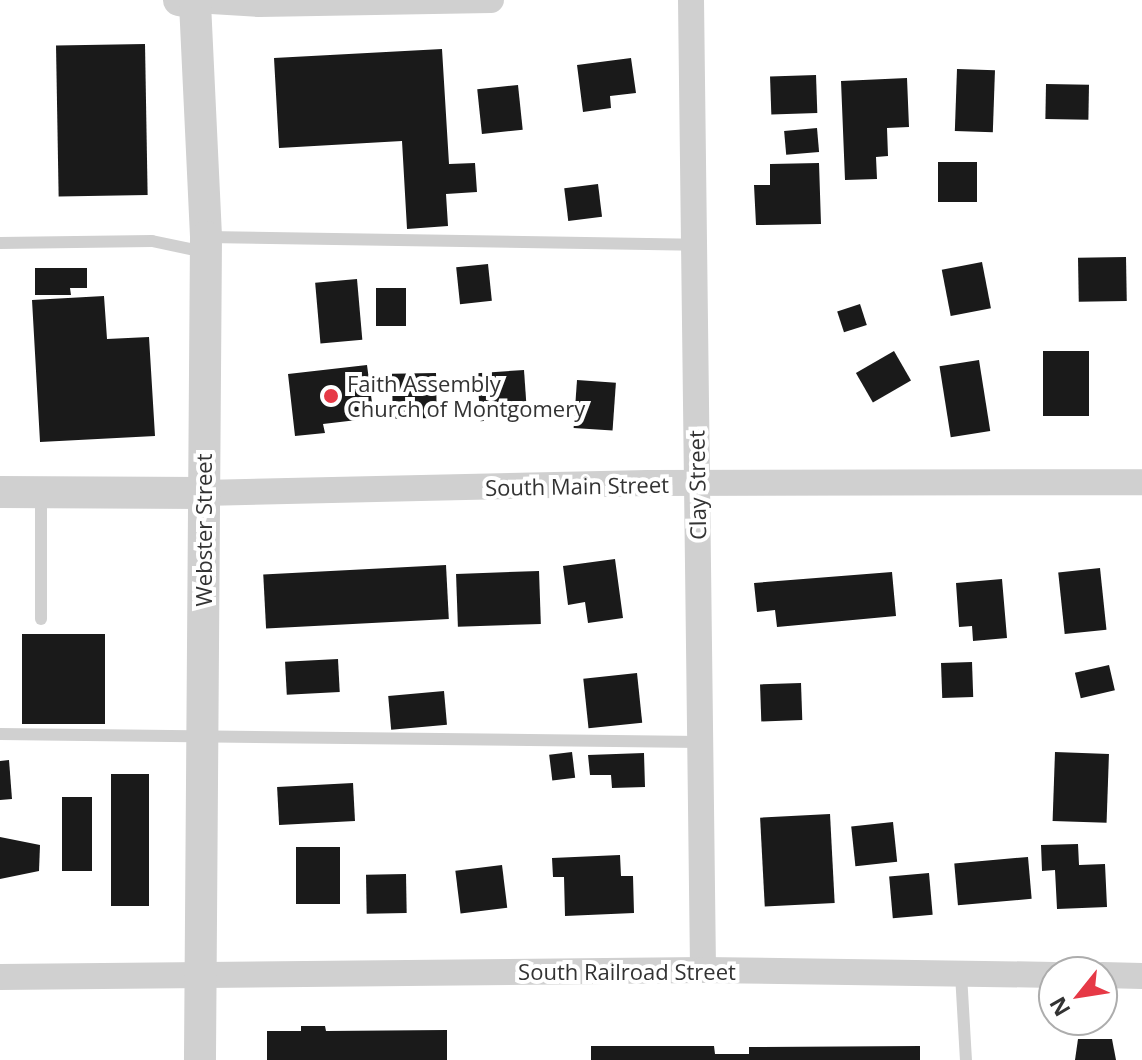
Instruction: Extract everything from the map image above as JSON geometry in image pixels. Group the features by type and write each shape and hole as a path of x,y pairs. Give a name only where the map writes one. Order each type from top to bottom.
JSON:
{"street":[{"path":"189,1 491,0"},
{"name":"Clay Street","path":"691,0 703,970"},
{"name":"Webster Street","path":"189,1 206,245 200,1060"},
{"name":"South Main Street","path":"203,493 697,483 1142,482"},
{"path":"0,492 203,493"},
{"name":"South Railroad Street","path":"0,977 703,970 1038,975"},
{"path":"1118,975 1142,976"}],"lane":[{"path":"0,243 152,241 206,245 694,245"},
{"path":"41,493 41,619"},
{"path":"0,734 203,735 247,740 700,742"},
{"path":"961,974 966,1060"}],"building":[{"path":"145,44 148,195 59,197 56,46"},
{"path":"442,49 449,164 475,163 477,192 446,194 448,226 407,229 402,141 279,148 274,58"},
{"path":"631,58 636,93 610,96 611,108 583,112 577,65"},
{"path":"957,69 995,70 993,132 955,131"},
{"path":"816,75 817,113 771,115 770,77"},
{"path":"907,78 909,127 887,128 888,156 876,157 877,179 845,180 841,81"},
{"path":"1046,84 1089,85 1088,120 1045,119"},
{"path":"518,85 523,130 482,134 477,89"},
{"path":"817,128 819,152 786,155 784,131"},
{"path":"938,162 977,162 977,202 938,202"},
{"path":"819,163 821,224 756,225 754,185 770,185 770,164"},
{"path":"598,184 602,217 568,221 564,188"},
{"path":"1126,257 1127,301 1079,302 1078,258"},
{"path":"982,262 991,308 951,316 942,270"},
{"path":"488,264 492,301 460,304 456,267"},
{"path":"35,268 87,268 87,288 70,288 71,295 35,295"},
{"path":"357,279 362,340 320,343 315,283"},
{"path":"376,288 406,288 406,326 376,326"},
{"path":"104,296 107,339 149,337 155,436 40,442 32,300"},
{"path":"860,304 867,325 844,332 837,311"},
{"path":"894,351 911,380 873,402 856,373"},
{"path":"1043,351 1089,351 1089,416 1043,416"},
{"path":"979,360 990,431 951,437 939,366"},
{"name":"Faith Assembly Church of Montgomery","path":"367,365 374,418 323,424 325,433 295,436 288,374"},
{"path":"524,370 527,418 480,421 477,373"},
{"path":"436,373 437,418 393,419 392,374"},
{"path":"577,380 616,383 613,431 574,428"},
{"path":"615,559 623,618 588,623 585,602 568,605 563,566"},
{"path":"446,565 449,619 266,629 263,575"},
{"path":"1100,568 1106,630 1065,634 1058,572"},
{"path":"539,571 541,624 458,627 456,574"},
{"path":"892,572 896,616 777,627 775,610 757,612 754,583"},
{"path":"1002,579 1007,638 973,641 972,626 959,627 956,583"},
{"path":"22,634 105,634 105,724 22,724"},
{"path":"338,659 340,692 287,695 285,662"},
{"path":"972,662 973,697 942,698 941,663"},
{"path":"1109,665 1115,690 1081,698 1075,673"},
{"path":"637,673 642,723 589,728 583,679"},
{"path":"801,683 802,720 761,721 760,684"},
{"path":"444,691 447,725 391,730 388,696"},
{"path":"572,752 575,778 552,781 549,755"},
{"path":"1055,752 1109,754 1107,823 1053,821"},
{"path":"644,753 645,787 612,788 611,775 590,775 588,755"},
{"path":"9,760 12,799 0,800 0,761"},
{"path":"111,774 149,774 149,906 111,906"},
{"path":"353,783 355,821 279,825 277,787"},
{"path":"62,797 92,797 92,871 62,871"},
{"path":"830,814 835,903 765,907 760,818"},
{"path":"893,822 897,862 855,866 851,826"},
{"path":"0,837 40,845 39,871 0,879"},
{"path":"1078,844 1079,865 1105,864 1107,907 1057,909 1055,870 1042,871 1041,845"},
{"path":"296,847 340,847 340,904 296,904"},
{"path":"620,855 621,876 633,876 634,913 565,916 564,877 553,877 552,858"},
{"path":"1028,857 1032,899 958,905 954,863"},
{"path":"502,865 507,908 461,913 455,871"},
{"path":"929,873 933,915 893,918 889,876"},
{"path":"406,874 407,913 367,914 366,875"},
{"path":"301,1026 325,1026 326,1031 447,1030 447,1060 267,1060 267,1031 301,1031"},
{"path":"1078,1039 1112,1039 1116,1060 1075,1060"},
{"path":"591,1046 714,1046 715,1054 749,1054 749,1047 920,1046 920,1060 591,1060"}],"place":[{"name":"Faith Assembly Church of Montgomery","path":"331,396"}]}
